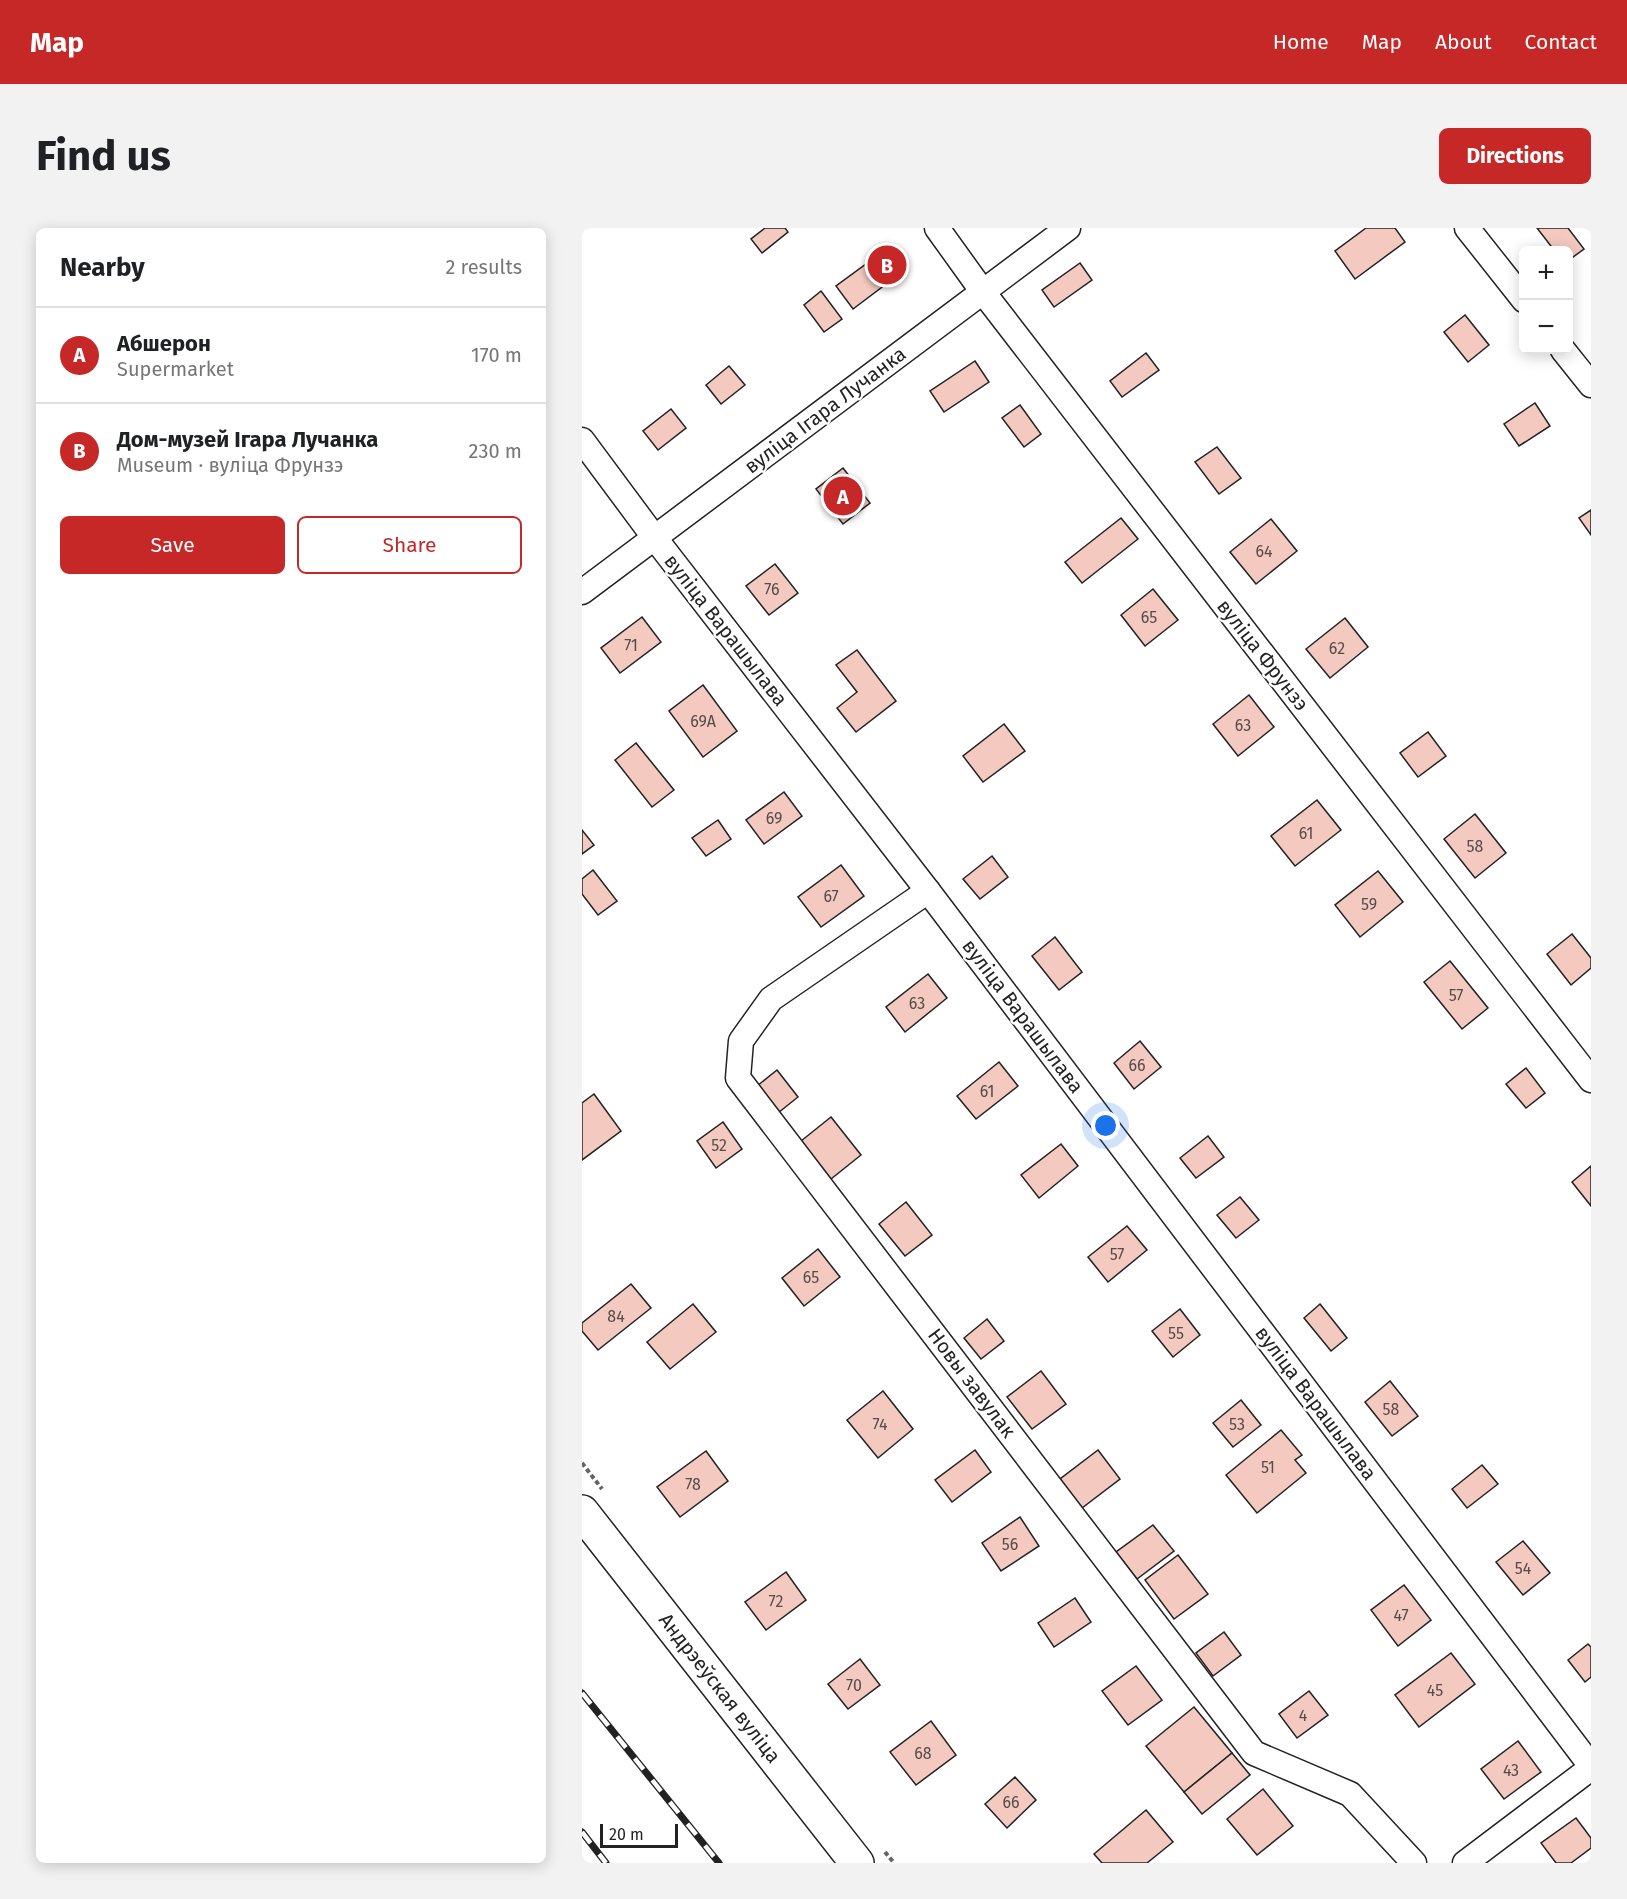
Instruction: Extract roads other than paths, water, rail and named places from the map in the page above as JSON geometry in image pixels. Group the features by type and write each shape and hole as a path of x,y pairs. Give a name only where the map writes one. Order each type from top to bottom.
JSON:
{"main road":[{"name":"Андрэеўская вуліца","path":"582,1512 857,1863"}],"street":[{"name":"вуліца Фрунзэ","path":"937,228 983,292 1591,1080"},
{"name":"вуліца Ігара Лучанка","path":"582,592 1068,228"},
{"path":"1467,228 1519,294"},
{"path":"1566,354 1591,385"},
{"name":"вуліца Варашылава","path":"582,440 654,537 928,891 1591,1767"},
{"name":"Новы завулак","path":"928,891 771,999 741,1041 738,1078 1254,1753 1350,1794 1414,1863"},
{"path":"1465,1863 1591,1767"}],"railway":[{"path":"582,1693 719,1863"},
{"path":"582,1832 606,1863"}],"place":[{"name":"Дом-музей Ігара Лучанка","path":"887,265"},
{"name":"Абшерон","path":"843,496"}]}
